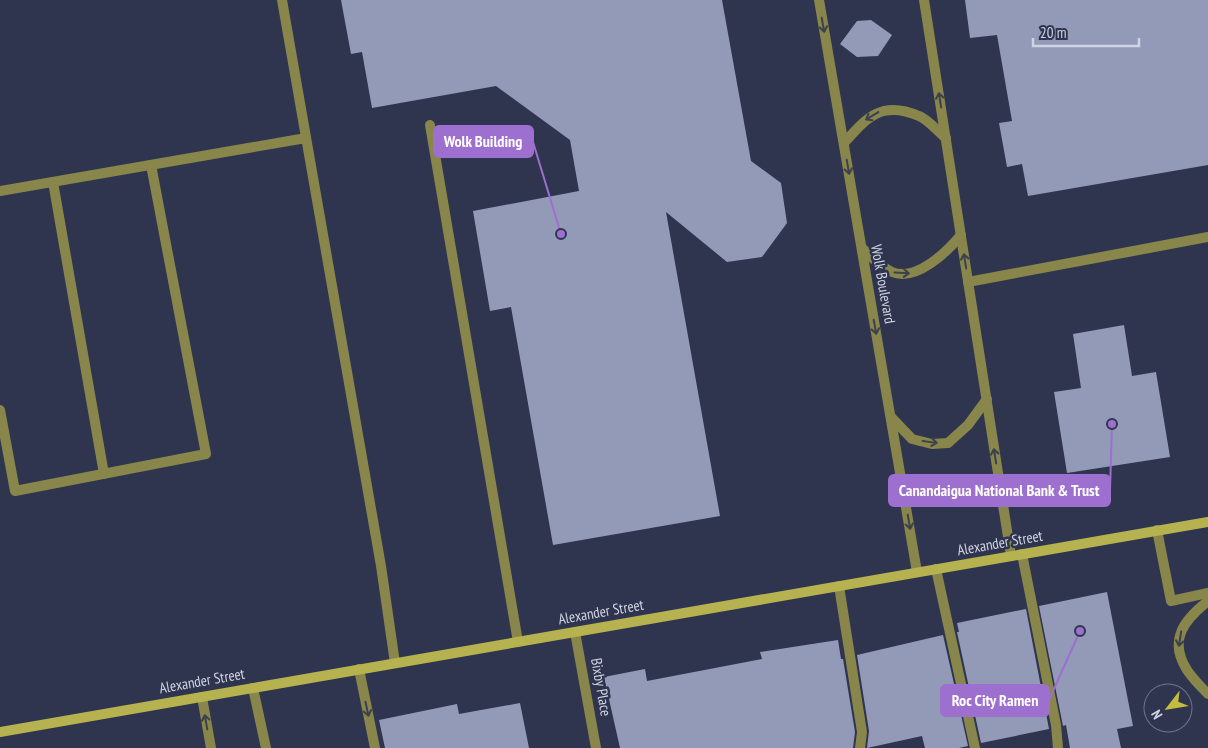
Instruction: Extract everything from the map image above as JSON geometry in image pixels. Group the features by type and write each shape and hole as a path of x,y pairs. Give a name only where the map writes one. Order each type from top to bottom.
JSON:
{"street":[{"path":"282,0 379,556 395,663"},
{"name":"Wolk Boulevard","path":"819,0 917,572"},
{"path":"924,0 1011,556"},
{"path":"844,143 864,121 880,111 896,110 920,116 946,138"},
{"path":"430,126 518,642"},
{"path":"0,191 306,138"},
{"path":"0,410 15,491 206,454 151,165"},
{"path":"52,182 104,474"},
{"path":"862,248 878,263 894,273 909,274 926,266 950,248 961,236"},
{"path":"968,282 1208,237"},
{"path":"891,417 912,438 932,444 948,442 968,425 986,399"},
{"name":"Alexander Street","path":"0,732 1208,522"},
{"path":"1157,530 1171,600 1208,593"},
{"path":"1022,554 1056,725 1058,748"},
{"path":"936,569 975,748"},
{"path":"840,586 862,732 860,748"},
{"path":"1208,601 1192,614 1180,633 1179,649 1187,670 1208,694"},
{"name":"Bixby Place","path":"575,632 596,748"},
{"path":"359,670 375,748"},
{"path":"253,688 266,748"},
{"path":"202,697 211,748"}],"building":[{"path":"341,0 722,0 751,161 781,183 787,223 762,257 727,262 666,212 720,516 553,545 511,307 490,311 473,211 579,191 570,140 496,86 372,108 362,52 351,54"},
{"path":"965,0 1208,0 1208,165 1028,196 1022,164 1007,167 999,123 1012,121 997,35 970,38"},
{"path":"871,20 892,35 878,56 857,57 840,44 857,21"},
{"path":"1124,325 1132,376 1156,372 1170,457 1067,473 1054,392 1081,388 1073,334"},
{"path":"1107,592 1133,726 1117,729 1121,748 1070,748 1066,725 1063,726 1039,606"},
{"path":"1026,609 1049,729 981,743 957,632 959,632 957,623"},
{"path":"943,635 968,746 959,748 925,748 922,736 867,748 869,731 857,655"},
{"path":"838,640 855,732 853,748 620,748 604,677 645,669 647,681 762,659 760,652"},
{"path":"520,703 529,748 385,748 379,720 457,704 459,714"}],"place":[{"name":"Wolk Building","path":"561,234"},
{"name":"Canandaigua National Bank & Trust","path":"1112,424"},
{"name":"Roc City Ramen","path":"1080,631"}]}
